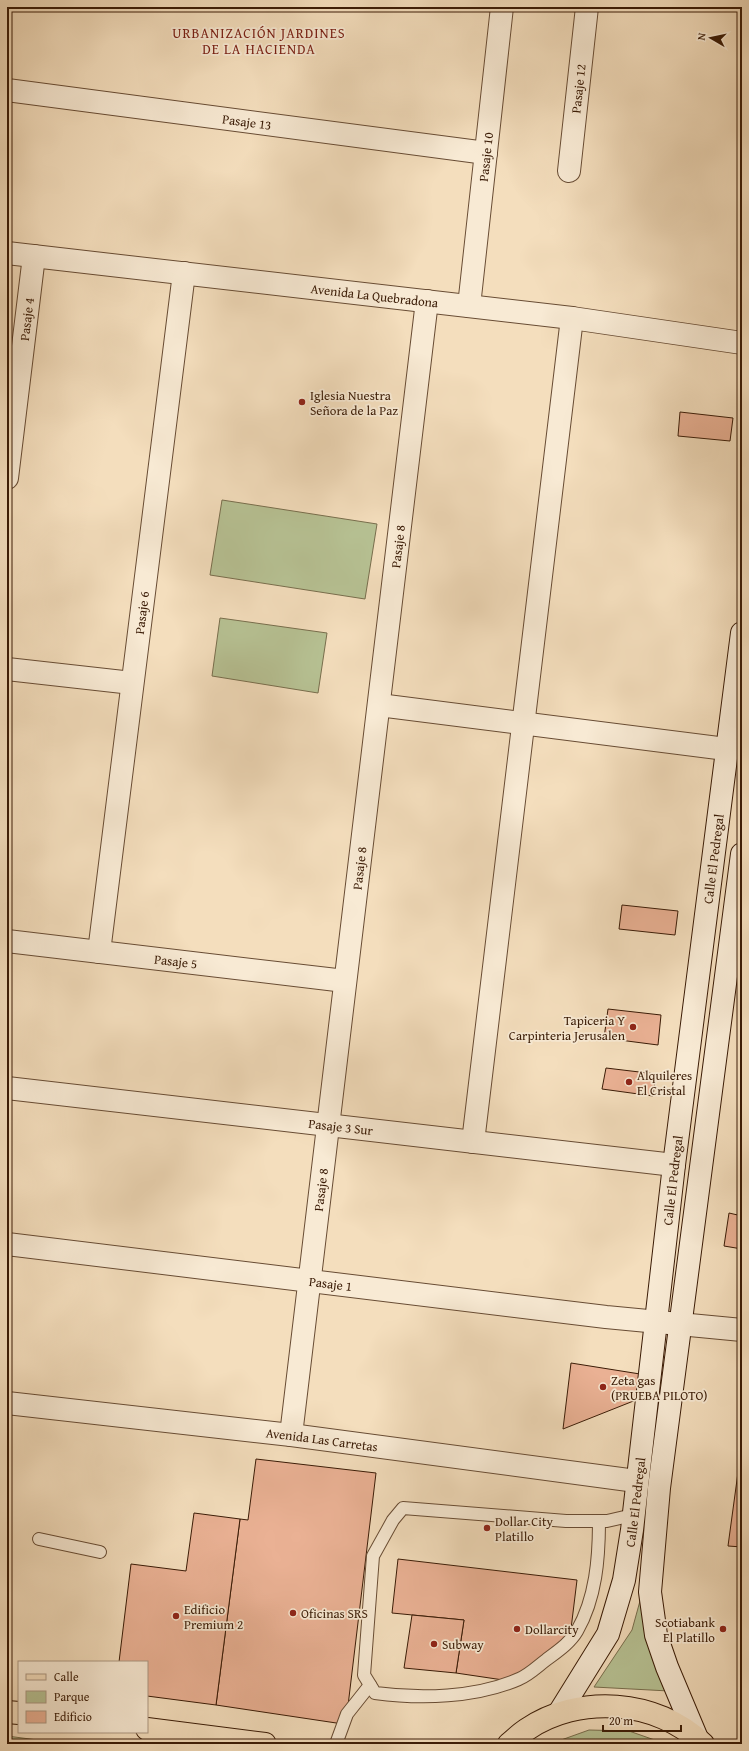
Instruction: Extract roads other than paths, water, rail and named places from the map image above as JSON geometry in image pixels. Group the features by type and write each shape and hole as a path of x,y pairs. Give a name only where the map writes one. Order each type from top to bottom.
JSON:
{"main road":[{"path":"510,1744 526,1730 559,1713 594,1705 630,1707 665,1718 699,1740"},
{"path":"7,1712 18,1713"},
{"path":"148,1729 265,1744"}],"street":[{"name":"Pasaje 10","path":"469,306 502,7"},
{"name":"Pasaje 12","path":"569,171 587,7"},
{"name":"Pasaje 13","path":"7,90 486,153"},
{"name":"Avenida La Quebradona","path":"7,253 572,318 742,344"},
{"name":"Pasaje 4","path":"7,478 34,256"},
{"name":"Pasaje 6","path":"99,952 184,273"},
{"name":"Pasaje 8","path":"292,1435 427,301"},
{"path":"473,1142 572,318"},
{"name":"Calle El Pedregal","path":"559,1713 608,1634 624,1580 633,1516 674,1165 742,633"},
{"path":"7,669 132,683"},
{"path":"378,705 726,749"},
{"name":"Calle El Pedregal","path":"699,1740 667,1666 656,1635 650,1592 659,1488 742,854"},
{"name":"Pasaje 5","path":"7,941 345,981"},
{"name":"Pasaje 3 Sur","path":"7,1088 674,1165"},
{"name":"Pasaje 1","path":"7,1244 655,1322 742,1330"},
{"name":"Avenida Las Carretas","path":"7,1403 292,1435 636,1481"}],"lane":[{"path":"599,1521 599,1548 593,1592 577,1630 566,1645 520,1679 494,1687 439,1697 397,1696 375,1693 364,1675 373,1556 393,1520 403,1508 566,1521 599,1521 607,1521 633,1516"},
{"path":"39,1539 100,1552"},
{"path":"336,1744 347,1714 370,1685"}],"place":[{"name":"Iglesia Nuestra Señora de la Paz","path":"302,402"},
{"name":"Tapiceria Y Carpinteria Jerusalen","path":"633,1027"},
{"name":"Alquileres El Cristal","path":"629,1082"},
{"name":"Zeta gas (PRUEBA PILOTO)","path":"603,1387"},
{"name":"Dollar City Platillo","path":"487,1528"},
{"name":"Oficinas SRS","path":"293,1613"},
{"name":"Edificio Premium 2","path":"176,1616"},
{"name":"Dollarcity","path":"517,1629"},
{"name":"Scotiabank El Platillo","path":"723,1629"},
{"name":"Subway","path":"434,1644"}],"district":[{"name":"URBANIZACIÓN JARDINES DE LA HACIENDA","path":"259,42"}]}
